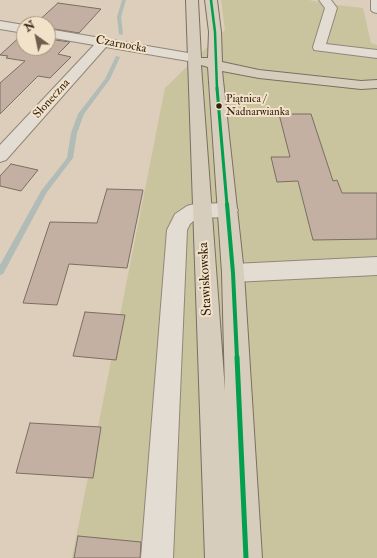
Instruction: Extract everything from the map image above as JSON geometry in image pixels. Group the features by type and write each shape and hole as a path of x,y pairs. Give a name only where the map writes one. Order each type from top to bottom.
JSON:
{"main road":[{"name":"Stawiskowska","path":"192,0 220,103 233,273 246,558"},
{"name":"Stawiskowska","path":"211,0 215,32 208,60 202,211 222,558"},
{"path":"208,60 259,74 361,85 377,84"},
{"path":"208,60 363,76 377,79"},
{"path":"220,103 233,86 248,77 259,74"}],"street":[{"path":"325,0 331,8 319,47 377,54"},
{"path":"376,0 377,10"},
{"path":"0,25 16,28"},
{"name":"Czarnocka","path":"56,34 208,60"},
{"name":"Słoneczna","path":"0,156 103,42"},
{"path":"157,558 177,230 182,220 194,211 228,210"},
{"path":"233,273 377,266"}],"shaded area":[{"path":"221,0 309,0 363,8 371,43 377,45 377,558 72,558 165,88 225,30"}],"building":[{"path":"58,3 101,9 79,33 56,29 56,16 44,16"},
{"path":"16,40 16,56 56,56 56,40 70,42 58,54 71,57 50,78 38,76 0,114 0,83 25,61 6,58 8,56 0,55"},
{"path":"279,114 311,114 333,181 337,180 342,193 377,193 377,239 313,240 298,181 277,182 271,157 290,157"},
{"path":"11,164 38,170 21,191 0,186 0,176"},
{"path":"107,189 143,190 127,268 69,264 57,305 23,303 50,222 97,223"},
{"path":"85,312 125,315 116,360 73,356"},
{"path":"30,423 101,427 93,478 16,473"},
{"path":"78,536 141,542 140,558 74,558"}],"waterway":[{"path":"121,34 119,17 124,0"},
{"path":"0,272 44,191 70,158 74,133 81,114 107,79 118,57"}],"transit line":[{"path":"211,0 215,32 215,65 233,273 246,558"}],"place":[{"name":"Piątnica / Nadnarwianka","path":"219,106"}]}
